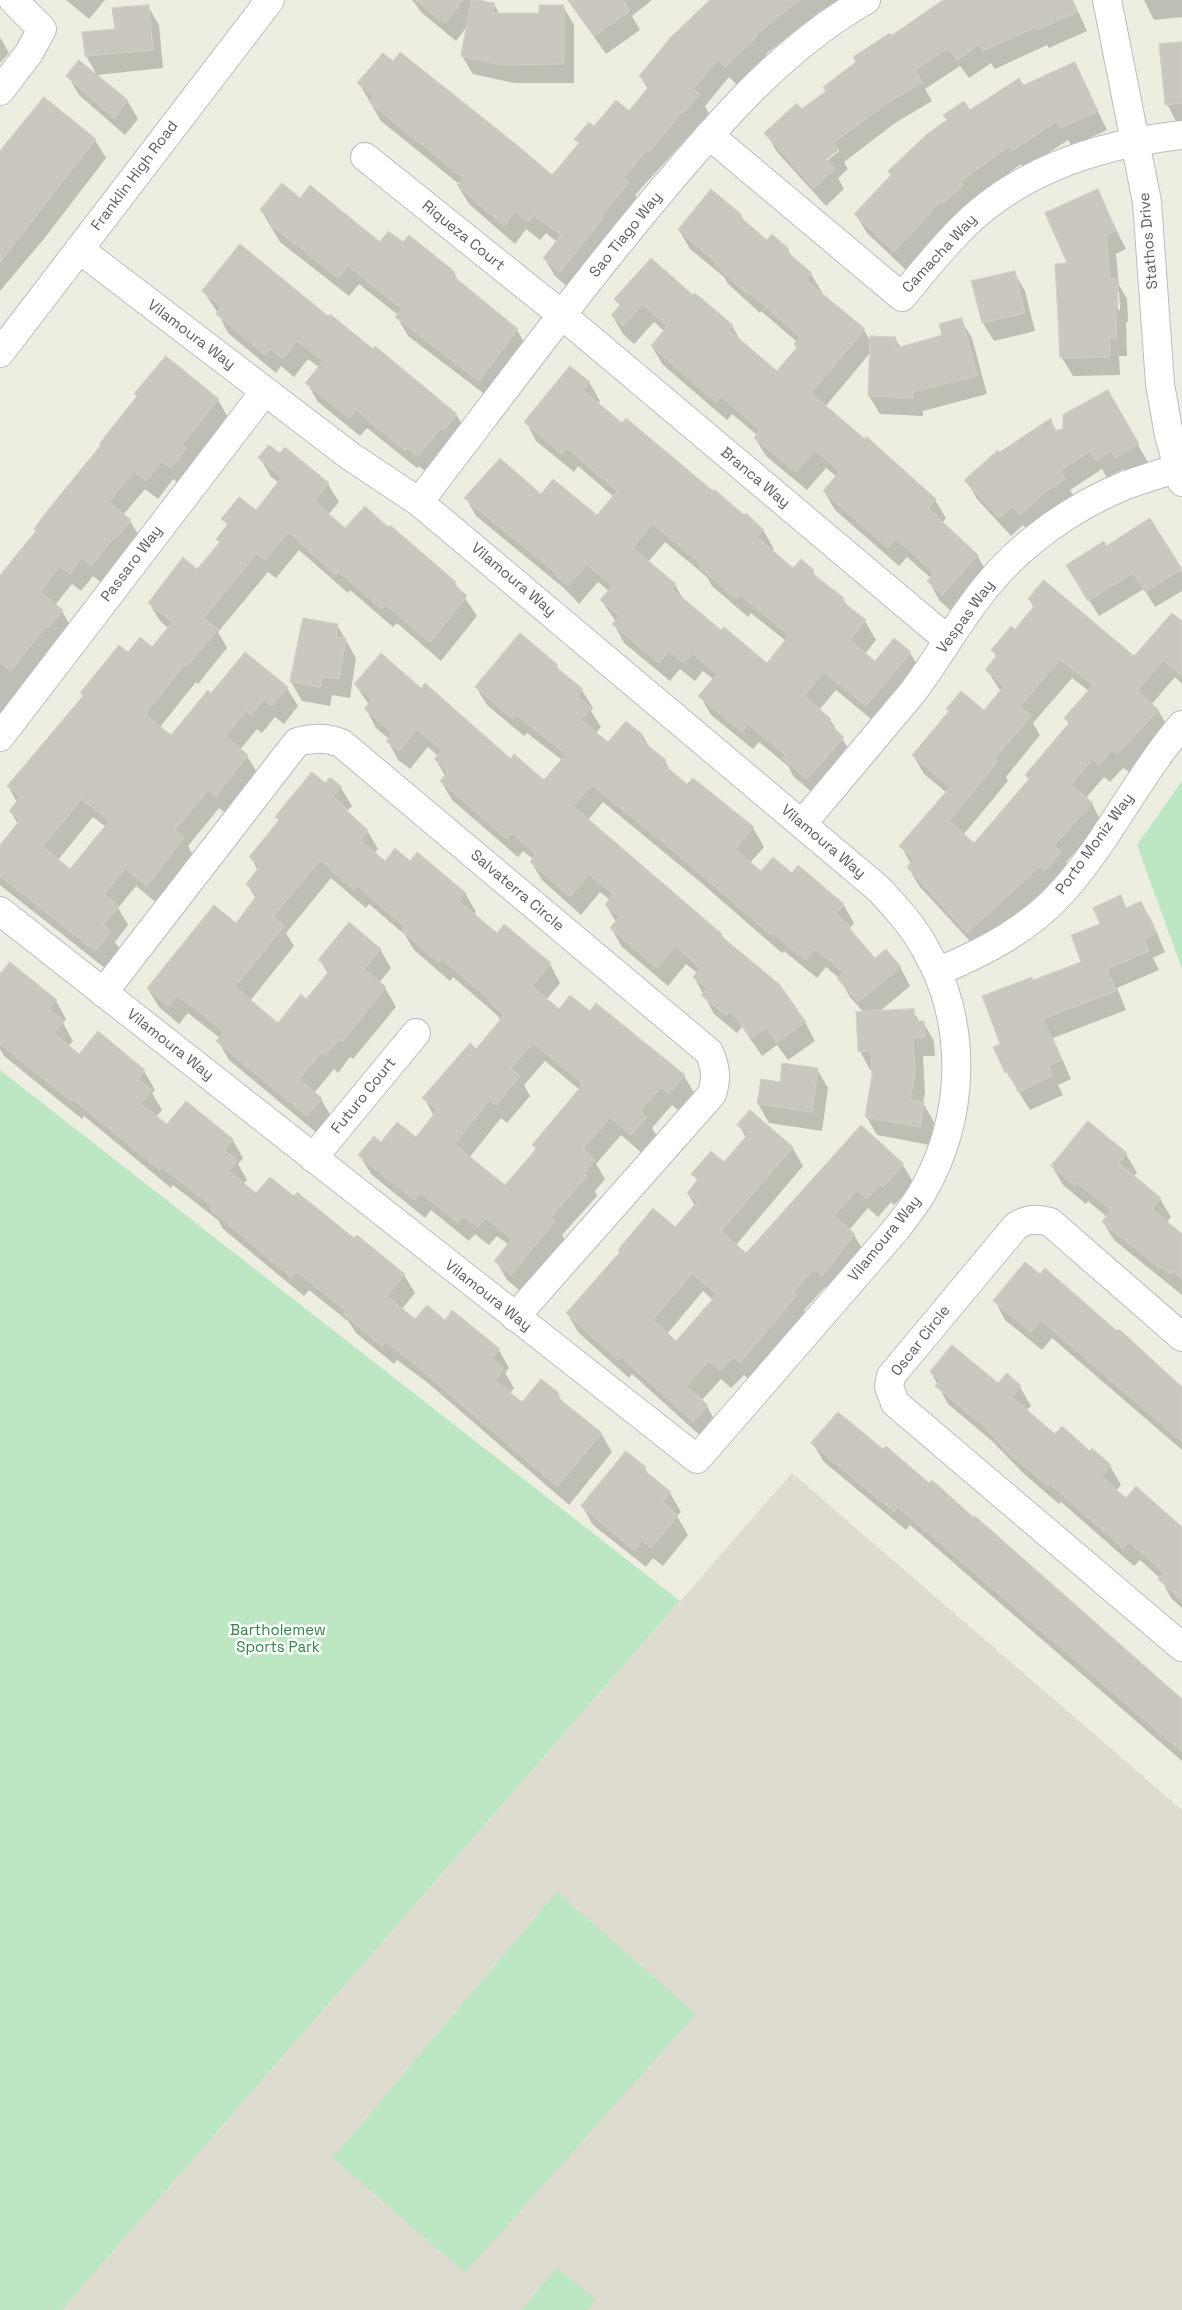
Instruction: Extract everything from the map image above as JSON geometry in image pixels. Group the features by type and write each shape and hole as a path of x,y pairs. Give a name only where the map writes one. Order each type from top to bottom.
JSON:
{"street":[{"path":"0,91 29,53 42,29 13,0"},
{"name":"Franklin High Road","path":"0,353 270,0"},
{"name":"Sao Tiago Way","path":"419,502 606,258 709,134 754,86 786,57 820,30 866,0"},
{"name":"Stathos Drive","path":"1107,0 1147,202 1151,234 1160,384 1168,435 1179,475"},
{"name":"Camacha Way","path":"709,134 902,297 962,228 1008,191 1046,169 1088,153 1136,142 1182,135"},
{"name":"Riqueza Court","path":"365,157 562,315"},
{"name":"Vilamoura Way","path":"0,912 697,1459 898,1227 922,1194 936,1165 952,1119 957,1065 953,1024 938,972 906,918 880,890 419,502 350,456 79,249"},
{"name":"Branca Way","path":"562,315 948,640"},
{"name":"Passaro Way","path":"0,737 265,391"},
{"name":"Vespas Way","path":"802,824 912,694 987,586 1010,562 1046,531 1085,506 1126,486 1179,475"},
{"name":"Porto Moniz Way","path":"938,972 978,955 1013,934 1045,909 1064,890 1089,858 1164,746 1182,725"},
{"name":"Salvaterra Circle","path":"103,993 297,742 315,738 328,738 341,743 709,1052 714,1064 717,1080 712,1094 515,1317"},
{"name":"Futuro Court","path":"313,1158 416,1033"},
{"name":"Oscar Circle","path":"1182,1337 1050,1222 1037,1219 1022,1222 1016,1226 891,1376 889,1387 895,1403 1182,1647"}],"shaded area":[{"path":"792,1473 1182,1810 1182,2310 62,2310"}],"green space":[{"path":"1182,781 1182,969 1137,845"},
{"name":"Bartholemew Sports Park","path":"0,1070 680,1601 62,2310 0,2310"},
{"path":"557,1892 696,2014 465,2273 333,2158"},
{"path":"557,2268 596,2300 587,2310 521,2310"}],"building":[{"path":"416,0 463,0 445,23"},
{"path":"472,0 495,3 493,13 539,13 539,5 564,5 564,64 502,65 461,56"},
{"path":"568,0 623,0 630,11 594,36"},
{"path":"710,0 799,0 756,35 725,67 718,59 693,89 700,94 682,112 649,152 647,150 624,177 629,182 601,216 603,218 560,272 543,258 561,235 534,215 528,222 515,211 504,226 457,185 463,178 369,102 374,96 357,83 383,53 393,61 400,52 552,175 579,143 574,139 589,122 594,126 616,100 629,111 650,85 639,76 671,37"},
{"path":"943,0 1072,0 1078,12 1037,30 1036,27 983,51 980,44 957,60 948,48 915,70 922,82 885,105 833,143 839,149 826,160 835,169 814,188 764,133 797,103 802,109 826,91 823,87 856,62 853,57 890,33 892,35"},
{"path":"149,5 153,50 85,56 82,32 115,29 112,8"},
{"path":"1182,42 1182,103 1165,105 1159,44"},
{"path":"79,60 128,100 114,118 66,76"},
{"path":"1075,62 1098,111 1060,128 1057,121 1012,151 1009,146 960,182 963,185 943,204 941,201 894,252 854,214 891,175 888,171 927,134 947,120 943,115 964,101 970,110 1019,78 1023,85"},
{"path":"44,97 96,139 0,262 0,151"},
{"path":"282,183 300,198 310,185 380,242 388,231 403,242 409,235 455,272 452,275 518,329 479,381 395,317 402,309 348,266 338,278 268,223 271,219 260,210"},
{"path":"711,189 741,214 739,216 767,240 772,234 789,249 787,252 812,273 806,280 865,329 811,393 866,440 866,436 936,499 928,508 978,555 942,595 927,581 934,573 896,539 888,548 823,491 840,471 815,450 796,472 754,438 760,430 721,396 716,402 651,346 667,326 643,304 623,326 611,315 620,305 614,299 651,258 693,295 695,293 733,325 729,330 777,371 797,347 794,344 800,337 750,293 748,295 715,265 717,263 678,230"},
{"path":"1098,189 1116,230 1106,235 1110,279 1117,279 1118,304 1115,304 1117,338 1109,338 1110,357 1060,358 1055,264 1067,263 1045,213"},
{"path":"240,244 328,316 330,314 373,349 375,346 457,414 444,430 441,428 418,456 408,448 405,451 356,410 349,418 305,383 323,361 297,341 283,359 270,349 265,355 216,314 221,307 202,291"},
{"path":"1015,271 1025,313 982,323 971,281"},
{"path":"962,318 977,376 913,392 913,398 868,396 870,336 896,337 896,348 942,335 939,324"},
{"path":"166,356 219,399 182,445 186,449 171,468 162,461 146,481 134,471 109,502 131,520 116,538 114,537 92,566 82,558 70,574 60,566 40,592 63,610 48,628 46,626 11,671 0,662 0,575 36,531 34,529 47,511 101,445 99,444 137,396 134,394"},
{"path":"570,366 590,382 583,390 622,423 626,418 713,491 714,489 744,515 746,513 764,530 757,537 793,568 801,559 814,570 812,573 844,598 842,601 866,620 850,640 875,661 894,638 911,652 866,706 824,672 804,696 831,719 828,723 844,737 807,779 782,758 785,755 748,724 742,732 698,696 717,674 692,653 684,663 669,651 659,663 612,624 619,616 600,600 612,586 587,564 568,586 555,575 556,573 464,498 500,458 541,494 553,479 597,515 617,491 567,448 562,454 524,422","holes":["653,524 702,565 699,567 736,599 740,595 789,635 767,663 724,627 721,630 672,589 676,584 633,548"]},
{"path":"1108,390 1139,444 1115,458 1112,451 1095,460 1090,451 1060,471 1065,479 1045,492 1020,515 1012,507 999,518 964,480 998,450 1000,452 1051,418 1054,431 1063,429 1063,415"},
{"path":"269,445 280,453 285,447 329,483 314,501 345,528 365,506 456,582 454,584 467,596 430,643 386,605 382,609 339,572 336,575 288,532 265,560 256,554 204,618 218,629 187,666 185,664 145,714 171,735 208,690 211,693 245,652 288,687 272,706 264,699 251,715 246,711 225,736 248,755 216,796 208,790 175,830 184,837 147,886 125,868 104,894 119,906 103,925 111,931 95,951 0,876 0,845 20,820 9,811 20,797 7,786 83,696 80,693 119,645 128,652 140,637 152,647 172,622 148,603 183,557 197,569 220,542 216,539 228,524 221,519 239,497 256,510 282,477 258,458","holes":["82,799 109,821 70,869 43,847"]},
{"path":"1150,518 1182,569 1145,592 1133,573 1088,601 1066,565 1104,541 1106,546"},
{"path":"1044,580 1134,656 1172,613 1182,621 1182,676 1163,660 1137,691 1159,710 1117,754 1112,750 1099,765 1092,759 1071,785 1093,803 1054,845 1061,852 1045,871 1040,866 967,933 907,867 914,859 899,846 950,787 912,755 949,711 946,709 961,691 984,710 1004,686 985,670 997,655 991,650 1011,626 1015,629 1035,605 1028,599","holes":["1060,660 1093,685 1064,718 1069,723 1025,775 1029,779 974,843 949,821 998,761 995,758 1031,716 1020,707"]},
{"path":"303,618 338,624 336,637 346,638 339,679 322,677 320,687 290,682"},
{"path":"520,633 583,689 577,696 591,707 581,720 608,742 626,721 643,735 640,739 666,760 663,764 687,784 693,778 754,827 735,849 761,871 773,857 792,873 798,865 844,904 836,914 849,925 848,927 875,958 886,949 901,967 858,1002 837,978 844,973 815,949 805,960 773,933 771,935 687,862 592,785 573,806 722,934 721,936 779,984 806,1022 777,1042 766,1028 751,1038 730,1010 726,1015 701,995 707,988 693,977 700,968 675,946 657,968 610,928 619,917 605,905 613,894 589,874 570,897 530,862 536,854 512,833 507,839 440,781 448,772 434,759 442,750 417,729 399,751 386,741 392,733 364,709 372,700 354,684 381,653 421,688 425,683 511,759 514,754 544,780 566,754 516,715 513,719 475,687"},
{"path":"312,772 325,783 330,777 342,787 333,796 368,830 360,840 385,861 395,848 410,861 417,852 466,893 459,901 497,933 504,924 551,963 532,986 559,1009 570,995 590,1011 596,1003 685,1075 669,1094 661,1087 640,1111 647,1117 631,1135 610,1117 583,1149 595,1160 584,1173 587,1176 551,1217 555,1221 511,1275 494,1261 512,1239 486,1218 478,1227 464,1216 458,1223 420,1192 414,1200 358,1155 374,1136 381,1142 397,1122 416,1137 437,1110 422,1098 470,1043 476,1049 504,1015 489,1002 490,1000 442,959 439,963 402,931 405,927 358,886 354,890 320,860 273,917 284,926 235,987 278,1023 301,994 306,999 330,970 318,960 349,922 381,949 364,969 386,987 342,1042 339,1039 326,1055 322,1052 299,1079 322,1098 307,1116 216,1041 224,1032 191,1005 177,995 168,1006 147,988 214,905 236,923 258,894 246,884 260,866 249,857 279,820 275,817","holes":["533,1043 583,1084 532,1145 536,1149 505,1185 454,1144 490,1100 496,1105 520,1076 511,1069"]},
{"path":"1121,895 1126,908 1141,901 1156,933 1144,939 1149,951 1107,969 1116,991 1043,1019 1062,1060 1048,1066 1053,1076 1018,1092 1009,1072 1005,1073 993,1047 1000,1044 982,996 1032,977 1033,980 1081,962 1071,935 1100,924 1093,908"},
{"path":"10,962 57,1000 49,1009 64,1021 54,1033 79,1054 98,1031 145,1070 138,1079 152,1090 141,1104 167,1124 186,1101 233,1139 224,1150 237,1160 229,1171 256,1193 270,1177 294,1196 297,1192 354,1238 357,1235 405,1274 387,1296 415,1319 427,1305 445,1320 452,1310 500,1349 492,1358 504,1369 495,1380 522,1402 541,1379 559,1393 556,1396 602,1433 557,1487 416,1365 386,1342 382,1346 343,1314 346,1311 297,1272 292,1278 211,1210 213,1207 162,1167 160,1170 73,1099 71,1101 0,1044 0,974"},
{"path":"914,1009 915,1021 924,1021 925,1037 913,1038 915,1073 910,1100 924,1102 920,1127 865,1117 872,1075 871,1051 858,1052 856,1012"},
{"path":"782,1063 818,1068 812,1112 757,1104 761,1079 780,1082"},
{"path":"750,1110 793,1147 721,1231 746,1253 861,1125 904,1164 883,1187 880,1184 867,1199 857,1190 834,1216 855,1234 822,1276 814,1269 793,1292 797,1295 740,1363 733,1357 720,1371 709,1361 686,1386 708,1405 693,1422 621,1357 618,1360 566,1313 620,1252 618,1250 653,1208 675,1227 697,1202 687,1193 698,1179 691,1174 711,1151 724,1162 748,1134 737,1125","holes":["692,1274 717,1294 676,1341 653,1320"]},
{"path":"1088,1121 1127,1153 1119,1163 1161,1198 1152,1209 1182,1234 1182,1280 1173,1271 1170,1274 1162,1267 1161,1269 1102,1222 1111,1210 1077,1183 1075,1186 1051,1166"},
{"path":"1025,1262 1040,1274 1045,1268 1117,1331 1119,1329 1182,1387 1182,1442 1041,1320 1031,1332 993,1301"},
{"path":"952,1345 998,1383 1007,1373 1021,1386 1012,1397 1055,1434 1062,1426 1090,1451 1092,1448 1111,1465 1101,1476 1126,1498 1136,1486 1182,1527 1182,1601 1158,1579 1164,1573 1129,1542 1123,1548 1050,1484 1048,1486 1011,1455 980,1423 935,1386 940,1380 930,1372"},
{"path":"838,1412 883,1449 886,1446 929,1483 932,1480 1182,1699 1182,1752 898,1507 894,1512 811,1443"},
{"path":"626,1451 646,1467 644,1470 671,1492 663,1502 678,1516 651,1548 642,1540 634,1550 581,1506"}]}
